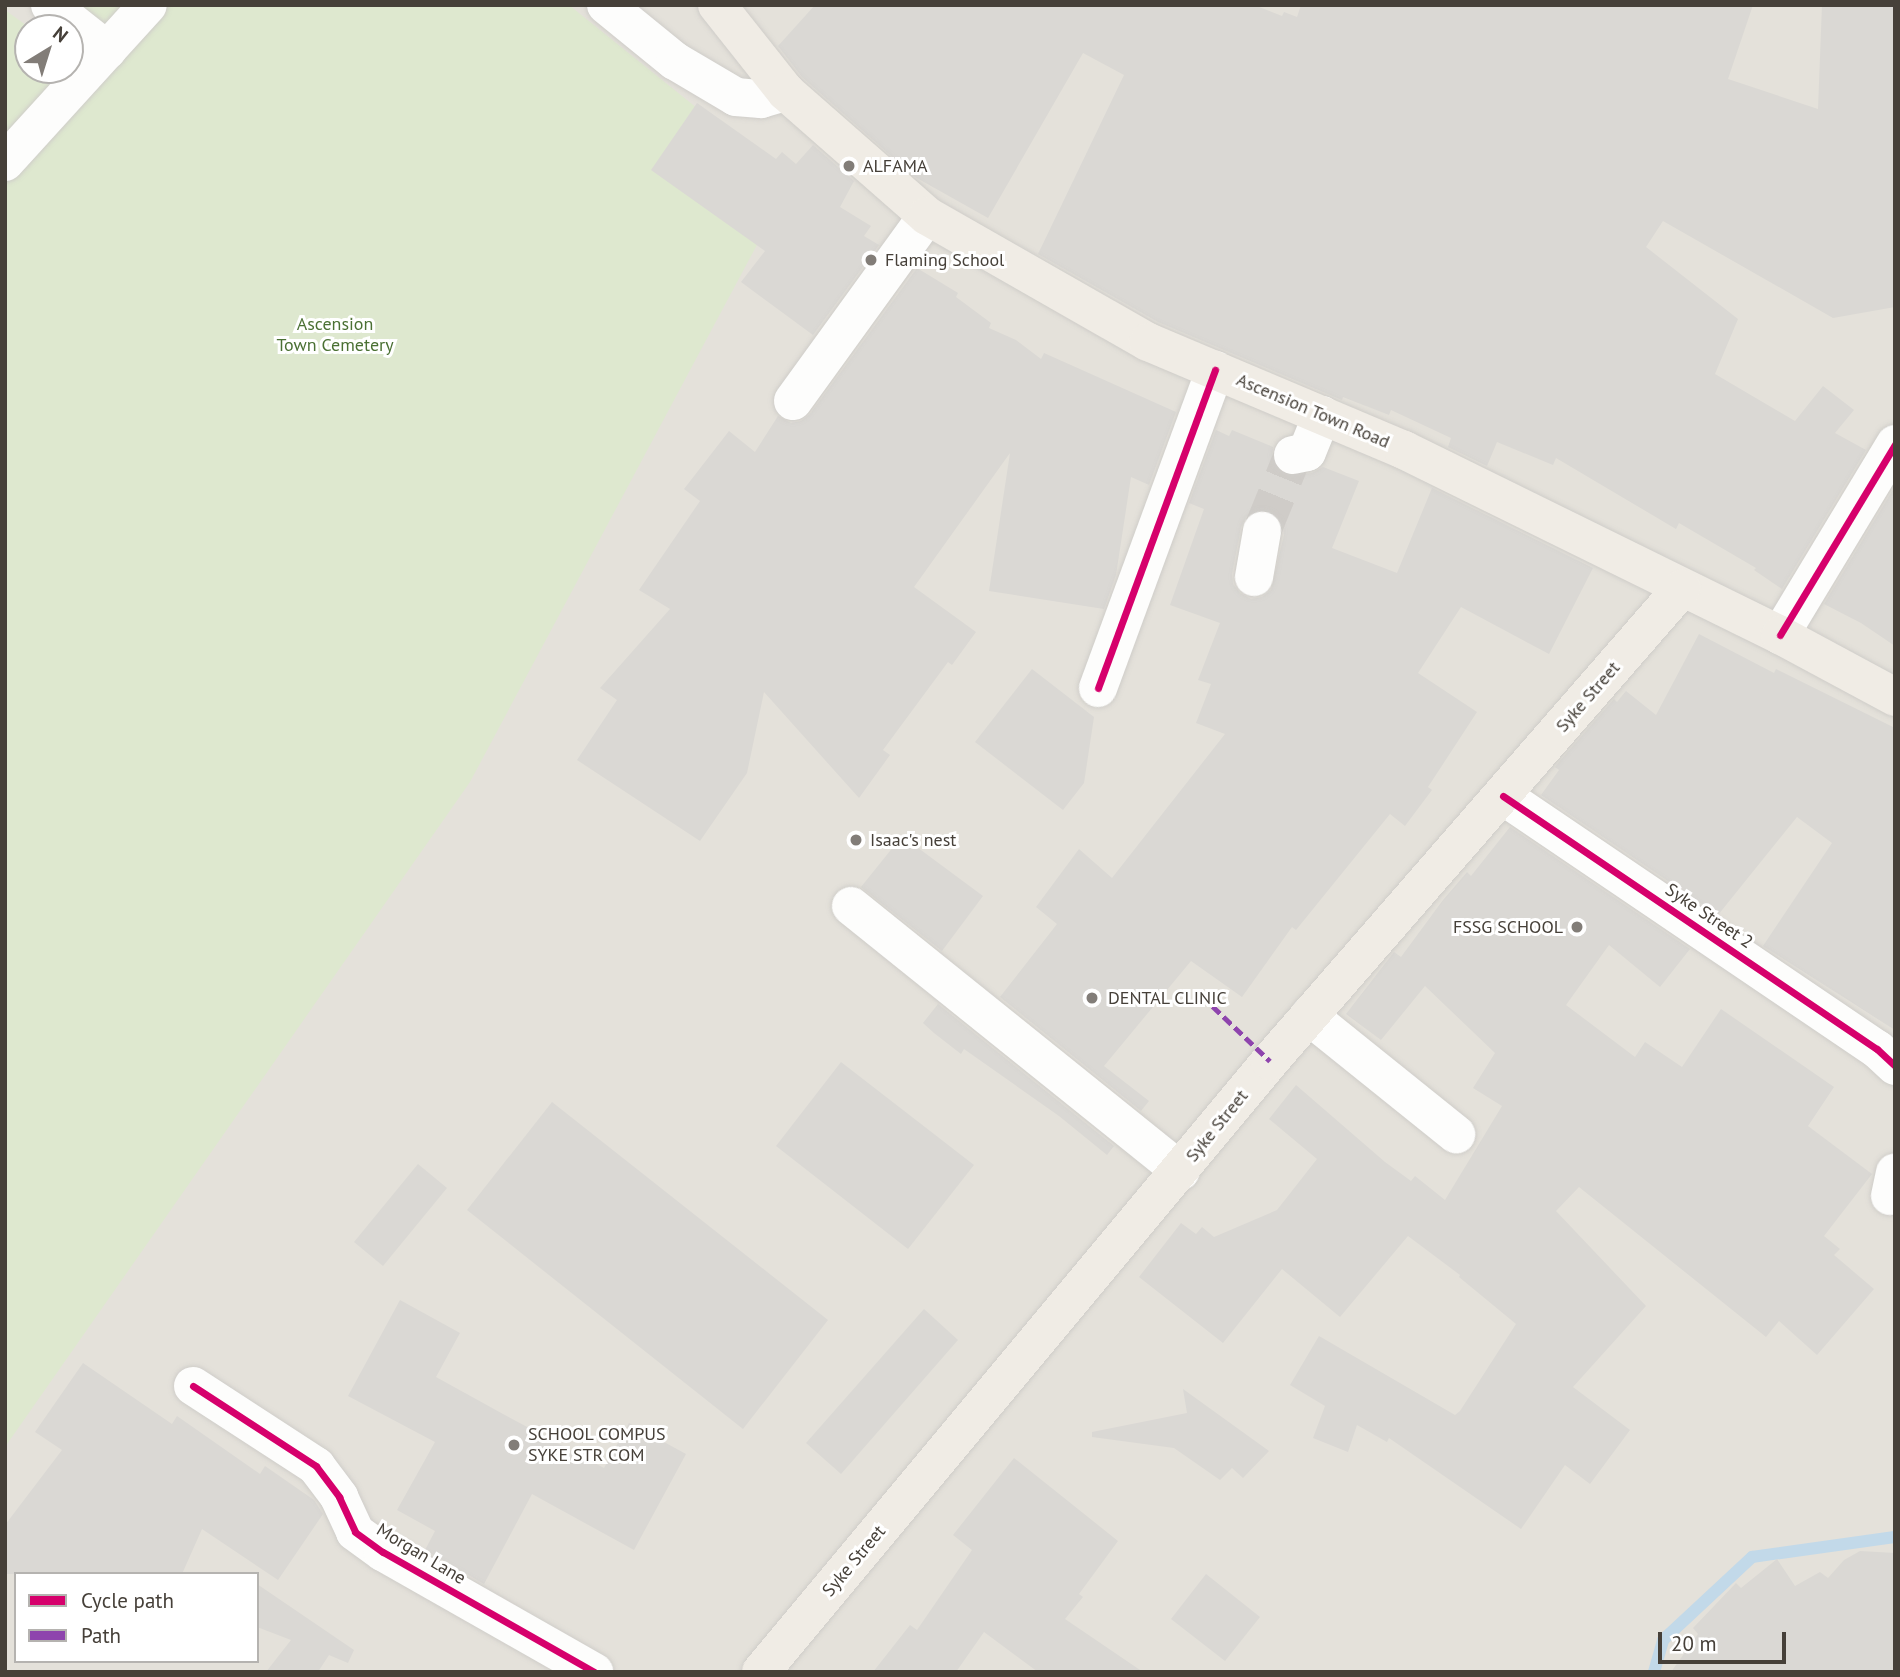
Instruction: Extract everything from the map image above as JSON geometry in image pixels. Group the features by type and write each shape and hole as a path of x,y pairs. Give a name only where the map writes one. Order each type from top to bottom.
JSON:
{"main road":[{"name":"Ascension Town Road","path":"717,5 786,92 927,216 1148,342 1404,450 1780,635 1895,697"},
{"name":"Syke Street","path":"761,1672 1309,1016 1682,587"}],"street":[{"path":"50,5 107,50"},
{"path":"5,162 148,5"},
{"path":"606,5 675,61 736,97 761,99 786,92"},
{"path":"793,401 927,216"},
{"path":"1098,688 1215,370"},
{"path":"1293,455 1307,452 1322,415"},
{"path":"1780,635 1895,444"},
{"path":"1254,577 1262,531"},
{"name":"Syke Street 2","path":"1503,796 1877,1049 1895,1066"},
{"path":"850,906 1181,1171"},
{"path":"1309,1016 1456,1134"},
{"name":"Morgan Lane","path":"192,1386 316,1466 339,1497 355,1532 383,1552 594,1672"}],"shaded area":[{"path":"5,5 1895,5 1895,1672 5,1672"}],"green space":[{"name":"Ascension Town Cemetery","path":"51,5 569,5 790,183 470,782 5,1447 5,10 14,16 14,84 84,84 84,14 43,14"}],"building":[{"path":"815,5 1254,5 1282,16 1284,12 1297,17 1301,5 1753,5 1728,79 1818,109 1822,5 1895,5 1895,307 1833,318 1663,221 1646,247 1738,319 1715,374 1795,421 1823,386 1854,410 1835,433 1866,450 1782,589 1754,570 1756,568 1679,523 1676,529 1556,458 1553,465 1497,442 1487,466 1448,447 1451,438 1391,410 1389,415 1343,397 1342,400 1158,322 1038,254 1124,75 1083,53 988,218 915,177 802,77 778,46"},
{"path":"697,103 776,159 782,152 796,164 813,145 854,181 840,207 871,226 864,236 879,245 813,335 741,282 765,251 651,170"},
{"path":"917,268 958,293 956,297 991,323 989,328 1016,340 1041,359 1044,353 1176,412 1149,485 1131,477 1116,575 1104,609 989,591 1010,453 914,587 976,632 952,665 948,662 883,750 890,755 859,798 764,692 747,773 700,841 577,760 617,700 600,688 670,609 639,590 700,501 684,489 729,431 755,452 778,416 791,423 801,421 810,414"},
{"path":"1216,430 1229,436 1232,430 1273,447 1272,460 1276,469 1286,476 1312,473 1323,467 1359,481 1332,548 1397,573 1432,488 1593,568 1549,654 1461,607 1418,673 1477,712 1428,787 1432,790 1405,826 1390,814 1296,930 1292,927 1242,997 1191,961 1104,1066 1149,1101 1141,1111 1000,997 1057,924 1036,907 1079,849 1112,878 1225,734 1196,723 1211,684 1198,680 1220,623 1170,605 1204,509 1189,503","holes":["1255,510 1266,510 1276,515 1283,524 1284,535 1271,590 1262,597 1251,599 1240,593 1233,584 1232,574 1241,527 1246,517"]},
{"path":"1894,488 1895,646 1861,623 1824,604"},
{"path":"1699,634 1774,673 1776,669 1895,728 1895,1030 1763,946 1832,843 1797,817 1718,915 1541,795 1559,770 1555,767 1614,699 1617,702 1626,691 1656,715"},
{"path":"1032,669 1094,717 1084,783 1063,810 975,742"},
{"path":"1510,827 1690,949 1660,987 1609,945 1566,1005 1635,1057 1645,1042 1682,1067 1721,1009 1834,1087 1808,1126 1872,1174 1824,1236 1840,1249 1834,1255 1874,1289 1817,1355 1779,1321 1766,1337 1579,1187 1556,1211 1646,1306 1573,1387 1630,1430 1590,1484 1565,1465 1521,1529 1389,1438 1387,1442 1357,1425 1348,1452 1313,1438 1325,1406 1290,1385 1319,1336 1455,1415 1460,1411 1516,1324 1459,1277 1460,1275 1408,1236 1340,1317 1282,1269 1223,1343 1139,1277 1181,1223 1196,1234 1202,1227 1214,1237 1277,1210 1317,1159 1269,1119 1296,1085 1385,1162 1411,1181 1415,1176 1445,1200 1502,1106 1473,1088 1495,1053 1425,986 1381,1040 1346,1014 1394,952 1401,957 1443,900 1467,872 1471,876"},
{"path":"902,836 983,896 942,951 861,887"},
{"path":"938,1004 1114,1146 1107,1155 1059,1116 964,1049 961,1054 934,1033 923,1023"},
{"path":"841,1062 974,1165 908,1249 776,1146"},
{"path":"552,1102 828,1320 743,1429 467,1210"},
{"path":"418,1164 447,1188 383,1266 354,1242"},
{"path":"400,1300 460,1333 436,1377 503,1414 604,1468 629,1423 686,1454 634,1550 532,1494 484,1584 425,1550 435,1531 397,1510 435,1442 348,1396"},
{"path":"924,1309 958,1340 841,1474 806,1443"},
{"path":"83,1363 172,1424 177,1416 260,1474 265,1466 314,1500 323,1514 278,1580 202,1529 183,1572 5,1574 5,1525 62,1450 35,1432"},
{"path":"1183,1389 1269,1451 1243,1478 1232,1468 1220,1480 1174,1448 1092,1437 1092,1432 1187,1413"},
{"path":"1014,1458 1118,1541 1079,1594 1083,1597 1065,1619 1143,1672 1038,1672 984,1632 956,1672 873,1672 910,1625 917,1630 972,1550 953,1535"},
{"path":"1860,1551 1895,1553 1895,1672 1671,1672 1698,1634 1693,1628 1736,1583 1741,1588 1777,1559 1795,1586 1820,1572 1828,1578 1844,1560"},
{"path":"1206,1574 1260,1617 1225,1661 1171,1619"},
{"path":"259,1585 354,1650 348,1663 329,1655 318,1672 266,1672 291,1640 259,1628"}],"waterway":[{"path":"1654,1672 1663,1640 1752,1557 1895,1537"}],"tunnel":[{"path":"1262,531 1293,455"}],"marked path":[{"path":"1202,996 1270,1061"}],"cycle path":[{"path":"1098,688 1215,370"},
{"path":"1780,635 1895,444"},
{"path":"1503,796 1877,1049 1895,1066"},
{"path":"193,1386 316,1466 339,1497 355,1532 383,1552 594,1672"}],"place":[{"name":"ALFAMA","path":"849,166"},
{"name":"Flaming School","path":"871,260"},
{"name":"Isaac's nest","path":"856,840"},
{"name":"FSSG SCHOOL","path":"1577,927"},
{"name":"DENTAL CLINIC","path":"1092,998"},
{"name":"SCHOOL COMPUS SYKE STR COM","path":"514,1445"}]}
